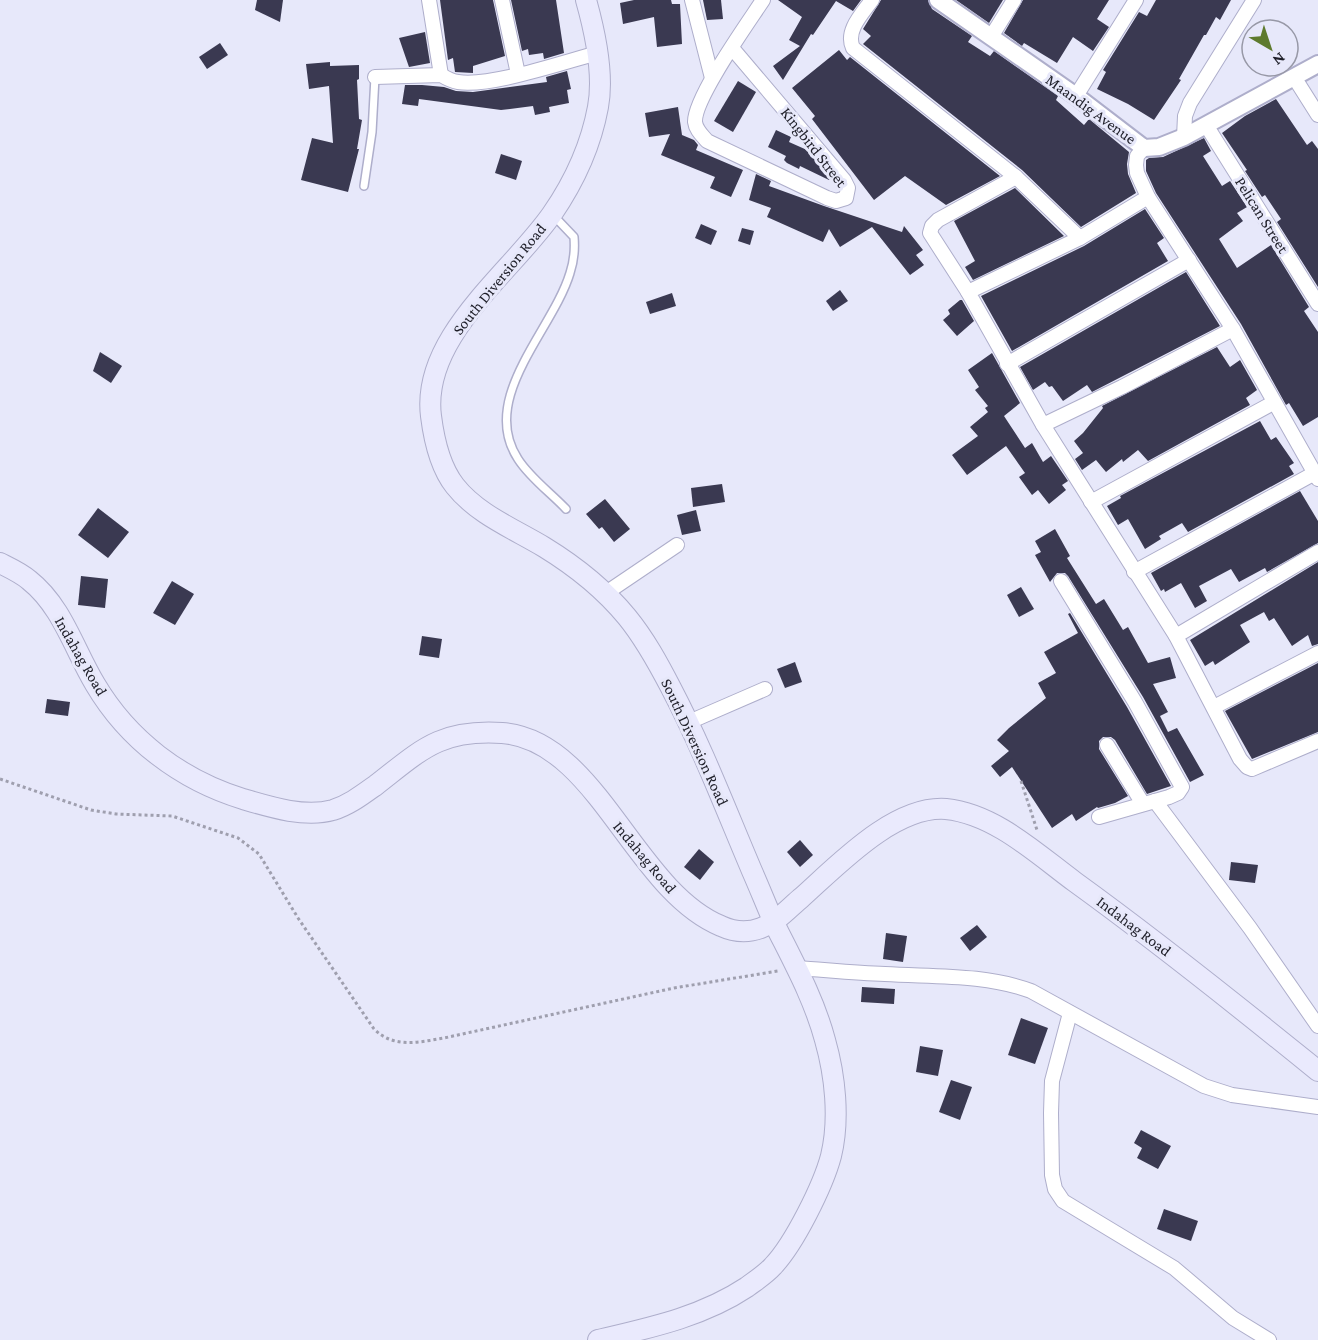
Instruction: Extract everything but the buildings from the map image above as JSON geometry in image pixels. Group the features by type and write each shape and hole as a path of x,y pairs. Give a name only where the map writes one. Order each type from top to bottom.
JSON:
{"main road":[{"name":"South Diversion Road","path":"586,0 598,52 599,103 589,144 573,180 552,214 453,334 432,378 429,395 436,447 447,474 456,488 488,515 555,554 606,593 644,640 689,722 774,922 814,1002 827,1045 836,1112 831,1155 814,1200 796,1233 773,1266 746,1288 683,1318 598,1340"},
{"name":"Indahag Road","path":"0,563 26,577 44,594 61,619 95,684 134,735 159,757 201,783 242,799 309,813 332,810 355,800 433,742 479,732 506,733 523,737 546,747 565,761 652,868 694,910 720,926 744,932 757,930 774,922 856,850 901,818 923,811 942,809 958,811 1005,832 1126,918 1216,987 1318,1071"}],"street":[{"path":"429,0 441,75"},
{"path":"502,0 518,74"},
{"path":"692,0 712,78"},
{"path":"712,78 763,0"},
{"path":"872,0 851,31 849,40 853,48 1016,177 1080,238"},
{"name":"Maandig Avenue","path":"938,0 1076,96 1144,148 1159,147 1184,137 1292,78"},
{"path":"991,37 1014,0"},
{"path":"1076,96 1136,0"},
{"path":"1184,137 1185,116 1190,103 1254,0"},
{"name":"Kingbird Street","path":"712,78 695,118 700,134 707,141 827,198 841,201 846,198 848,188 844,180 732,48"},
{"path":"375,77 441,75 448,80 476,82 518,74 598,52"},
{"name":"Maandig Avenue","path":"1300,74 1318,64"},
{"path":"1295,78 1318,115"},
{"name":"Pelican Street","path":"1206,125 1318,304"},
{"path":"1134,572 1316,476 1233,328 1148,197 1137,173 1136,165 1137,156 1144,148"},
{"path":"1016,177 938,220 932,226 930,233 968,292 1043,425 1176,636 1240,759 1252,769 1318,741"},
{"path":"968,292 1080,238 1148,197"},
{"path":"1007,364 1189,260"},
{"path":"1043,425 1122,387 1233,328"},
{"path":"1091,502 1273,403"},
{"path":"606,593 677,545"},
{"path":"1176,636 1318,552"},
{"path":"1061,581 1135,702 1181,784 1180,790 1174,796 1099,817"},
{"path":"1214,707 1318,653"},
{"path":"689,722 765,689"},
{"path":"1107,745 1149,802 1250,928 1318,1026"},
{"path":"798,968 942,976 1003,982 1030,991 1211,1088 1232,1095 1318,1107"},
{"path":"1070,1013 1052,1081 1051,1150 1054,1189 1064,1201 1174,1268 1233,1318 1269,1340"}],"lane":[{"path":"364,186 372,132 375,77"},
{"path":"552,214 574,237 575,253 570,274 553,311 532,346 508,398 506,417 508,438 517,458 530,475 566,509"}],"path":[{"path":"0,779 91,810 116,814 172,816 245,842 259,854 298,918 374,1029 386,1040 417,1043 674,988 798,968"},
{"path":"1021,781 1028,807 1041,838"}]}
